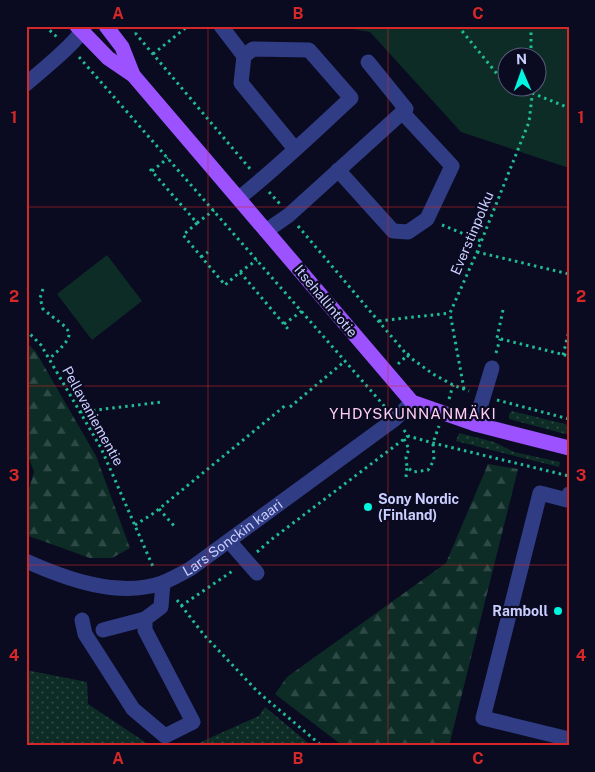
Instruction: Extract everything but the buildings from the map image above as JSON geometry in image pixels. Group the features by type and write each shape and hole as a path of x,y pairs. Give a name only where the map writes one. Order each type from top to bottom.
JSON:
{"main road":[{"name":"Itsehallintotie","path":"106,26 122,47 133,75"},
{"name":"Itsehallintotie","path":"82,28 108,58 133,75 412,402"},
{"path":"412,402 475,424 569,448"}],"street":[{"path":"26,84 68,46 82,28 106,26"},
{"path":"221,26 244,56 242,82 295,149"},
{"path":"239,198 351,98 309,50 253,48 244,56"},
{"path":"266,231 288,215 406,109 368,62"},
{"path":"338,170 393,231 408,232 427,219 452,166 402,112"},
{"path":"475,424 492,368"},
{"name":"Lars Sonckin kaari","path":"26,561 48,571 101,586 125,588 152,586 159,578 190,569 395,419 412,402"},
{"path":"569,494 567,500 540,493 483,718 569,739"},
{"path":"229,541 257,573"},
{"path":"103,630 145,619 161,607 159,578"},
{"path":"82,620 85,634 133,709 165,736 193,722 145,630 145,619"}],"path":[{"path":"45,26 92,70 233,232"},
{"path":"136,26 136,34 408,356 433,374 484,397 569,419"},
{"path":"153,54 188,26"},
{"path":"458,26 498,75"},
{"path":"531,26 532,48"},
{"name":"Everstinpolku","path":"450,314 530,122 532,98"},
{"path":"545,98 569,108"},
{"path":"168,158 151,170 197,223"},
{"path":"214,210 183,235 225,284 257,260"},
{"path":"427,219 482,241"},
{"path":"202,257 208,252"},
{"path":"477,252 569,274"},
{"path":"240,272 288,329"},
{"path":"43,290 40,298 42,309 64,325 68,330 69,337 65,345 49,359"},
{"path":"504,310 497,338 569,356"},
{"path":"284,324 302,311"},
{"path":"378,322 450,314 464,389"},
{"name":"Pellavaniementie","path":"26,330 41,345 101,448 159,578"},
{"path":"563,355 569,331"},
{"path":"290,407 345,361"},
{"path":"80,412 162,402"},
{"path":"135,525 159,509 286,404"},
{"path":"322,746 258,692 204,635 181,606 247,561 272,539 408,436"},
{"path":"404,439 409,449 406,457 406,477"},
{"path":"407,467 413,472 428,470 434,460 433,443"},
{"path":"159,509 176,528"}],"green space":[{"path":"334,26 569,26 569,168 461,132 370,32"},
{"path":"107,255 142,301 92,340 57,294"},
{"path":"26,342 36,352 96,456 130,548 112,558 90,558 26,535 26,499 34,472 26,450"},
{"path":"512,411 569,425 569,435 509,419 509,414"},
{"path":"459,433 494,442 514,452 560,462 559,467 456,441"},
{"path":"488,464 518,469 449,746 343,746 275,694 287,677 446,563"},
{"path":"26,670 87,682 88,704 151,746 26,746"},
{"path":"265,707 312,746 192,746 259,716"}],"place":[{"name":"Sony Nordic (Finland)","path":"368,507"},
{"name":"Ramboll","path":"558,611"}],"district":[{"name":"YHDYSKUNNANMÄKI","path":"413,413"}]}
